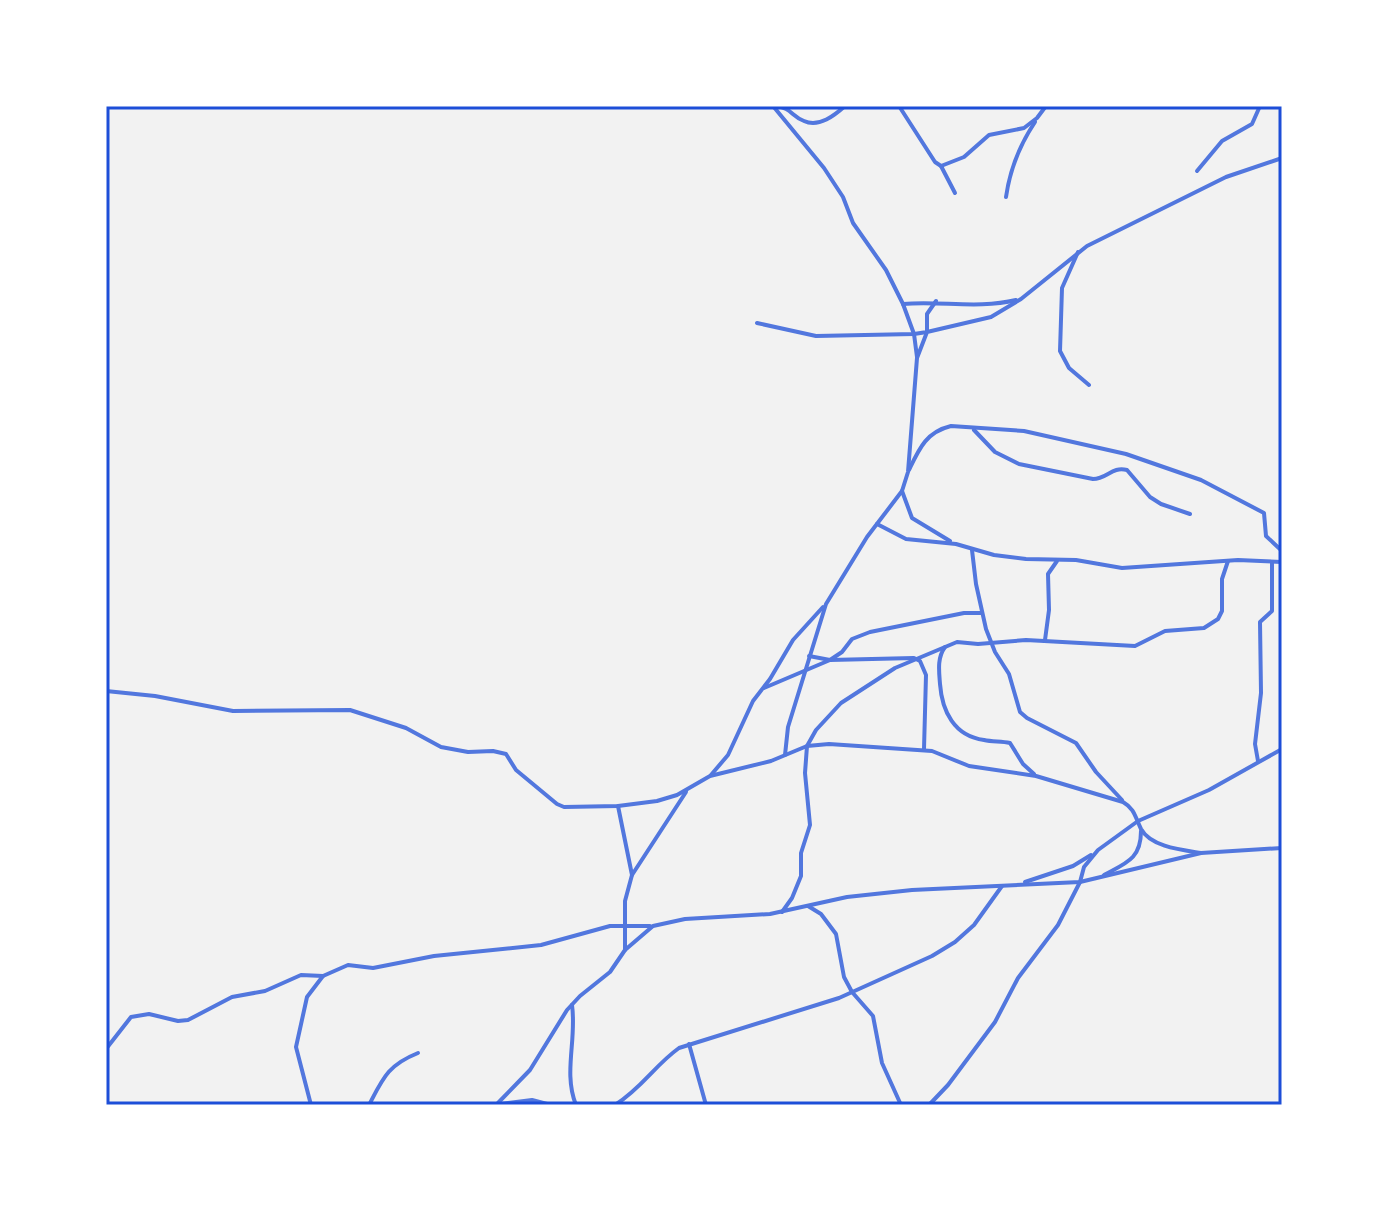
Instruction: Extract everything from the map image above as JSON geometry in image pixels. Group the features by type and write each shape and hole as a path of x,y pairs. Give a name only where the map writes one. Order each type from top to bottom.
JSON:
{"street":[{"path":"774,106 789,109 810,123 827,120 845,106"},
{"path":"774,106 800,136 843,197 853,223 886,270 914,334 917,358 908,472"},
{"path":"899,106 935,162 941,166 955,193"},
{"path":"1006,197 1009,175 1018,153 1046,106"},
{"path":"1197,171 1222,141 1252,124 1260,106"},
{"path":"941,166 964,157 989,135 1024,128 1037,118"},
{"path":"757,323 816,336 914,334 991,317 1021,299 1079,250 1226,177 1282,158"},
{"path":"1079,250 1062,288 1060,351 1069,368 1089,385"},
{"path":"903,304 936,301 990,305 1021,299"},
{"path":"917,358 927,332 927,314 936,301"},
{"path":"710,776 728,755 749,710 793,640 826,604 867,537 902,491 922,444 934,432 951,426 1024,431 1126,454 1183,473 1264,513 1266,536 1281,558 1272,563 1228,561 1122,568 1058,559 1009,557 956,544 912,518 902,491"},
{"path":"972,429 995,452 1037,469 1093,479 1102,479 1115,469 1127,470 1147,494 1161,504 1190,514"},
{"path":"877,524 906,539 956,544"},
{"path":"972,550 982,613 991,643 1006,666 1023,715 1081,747 1096,772 1133,810 1144,833 1170,848 1201,853"},
{"path":"1045,641 1049,610 1048,574 1058,559"},
{"path":"782,912 801,876 801,853 810,825 807,746 816,730 841,703 914,658 962,641 1135,646 1165,631 1204,628 1218,619 1222,611 1222,579 1228,561"},
{"path":"1258,762 1255,744 1261,693 1259,627 1261,620 1272,611 1272,563"},
{"path":"785,755 788,727 826,604"},
{"path":"764,688 830,660 842,652 852,639 870,632 964,613 982,613"},
{"path":"947,645 940,654 939,671 943,707 949,720 979,739 1010,743 1023,764 1036,776"},
{"path":"809,656 830,660 914,658 922,664 926,675 924,750"},
{"path":"106,691 155,696 233,711 350,710 406,728 441,747 506,754 516,770 564,807 618,806 657,801 687,790 710,776 807,746 857,744 924,750 981,769 1036,776 1123,802"},
{"path":"1020,884 1073,866 1138,821 1209,790 1282,749"},
{"path":"625,950 625,901 632,875 687,790"},
{"path":"618,806 632,875"},
{"path":"1099,878 1136,855 1140,849 1141,829"},
{"path":"106,1049 134,1017 149,1014 178,1021 188,1020 232,997 265,991 301,975 323,976 348,965 373,968 434,956 522,948 610,926 653,926 685,919 782,912 882,893 1080,882 1201,853 1282,848"},
{"path":"929,1105 948,1085 995,1022 1018,978 1058,925 1080,882 1084,867 1096,852"},
{"path":"615,1105 637,1090 665,1057 689,1044 852,992 927,959 955,942 974,925 1003,885"},
{"path":"806,905 821,914 836,934 844,977 852,992 873,1016 882,1063 901,1105"},
{"path":"497,1104 530,1070 572,1005 618,964 625,950 653,926"},
{"path":"311,1105 296,1047 306,1014 307,997 323,976"},
{"path":"572,1005 575,1033 570,1086 575,1105"},
{"path":"689,1044 706,1105"},
{"path":"369,1105 386,1073 396,1063 418,1053"},
{"path":"497,1104 532,1100 551,1105"}]}
